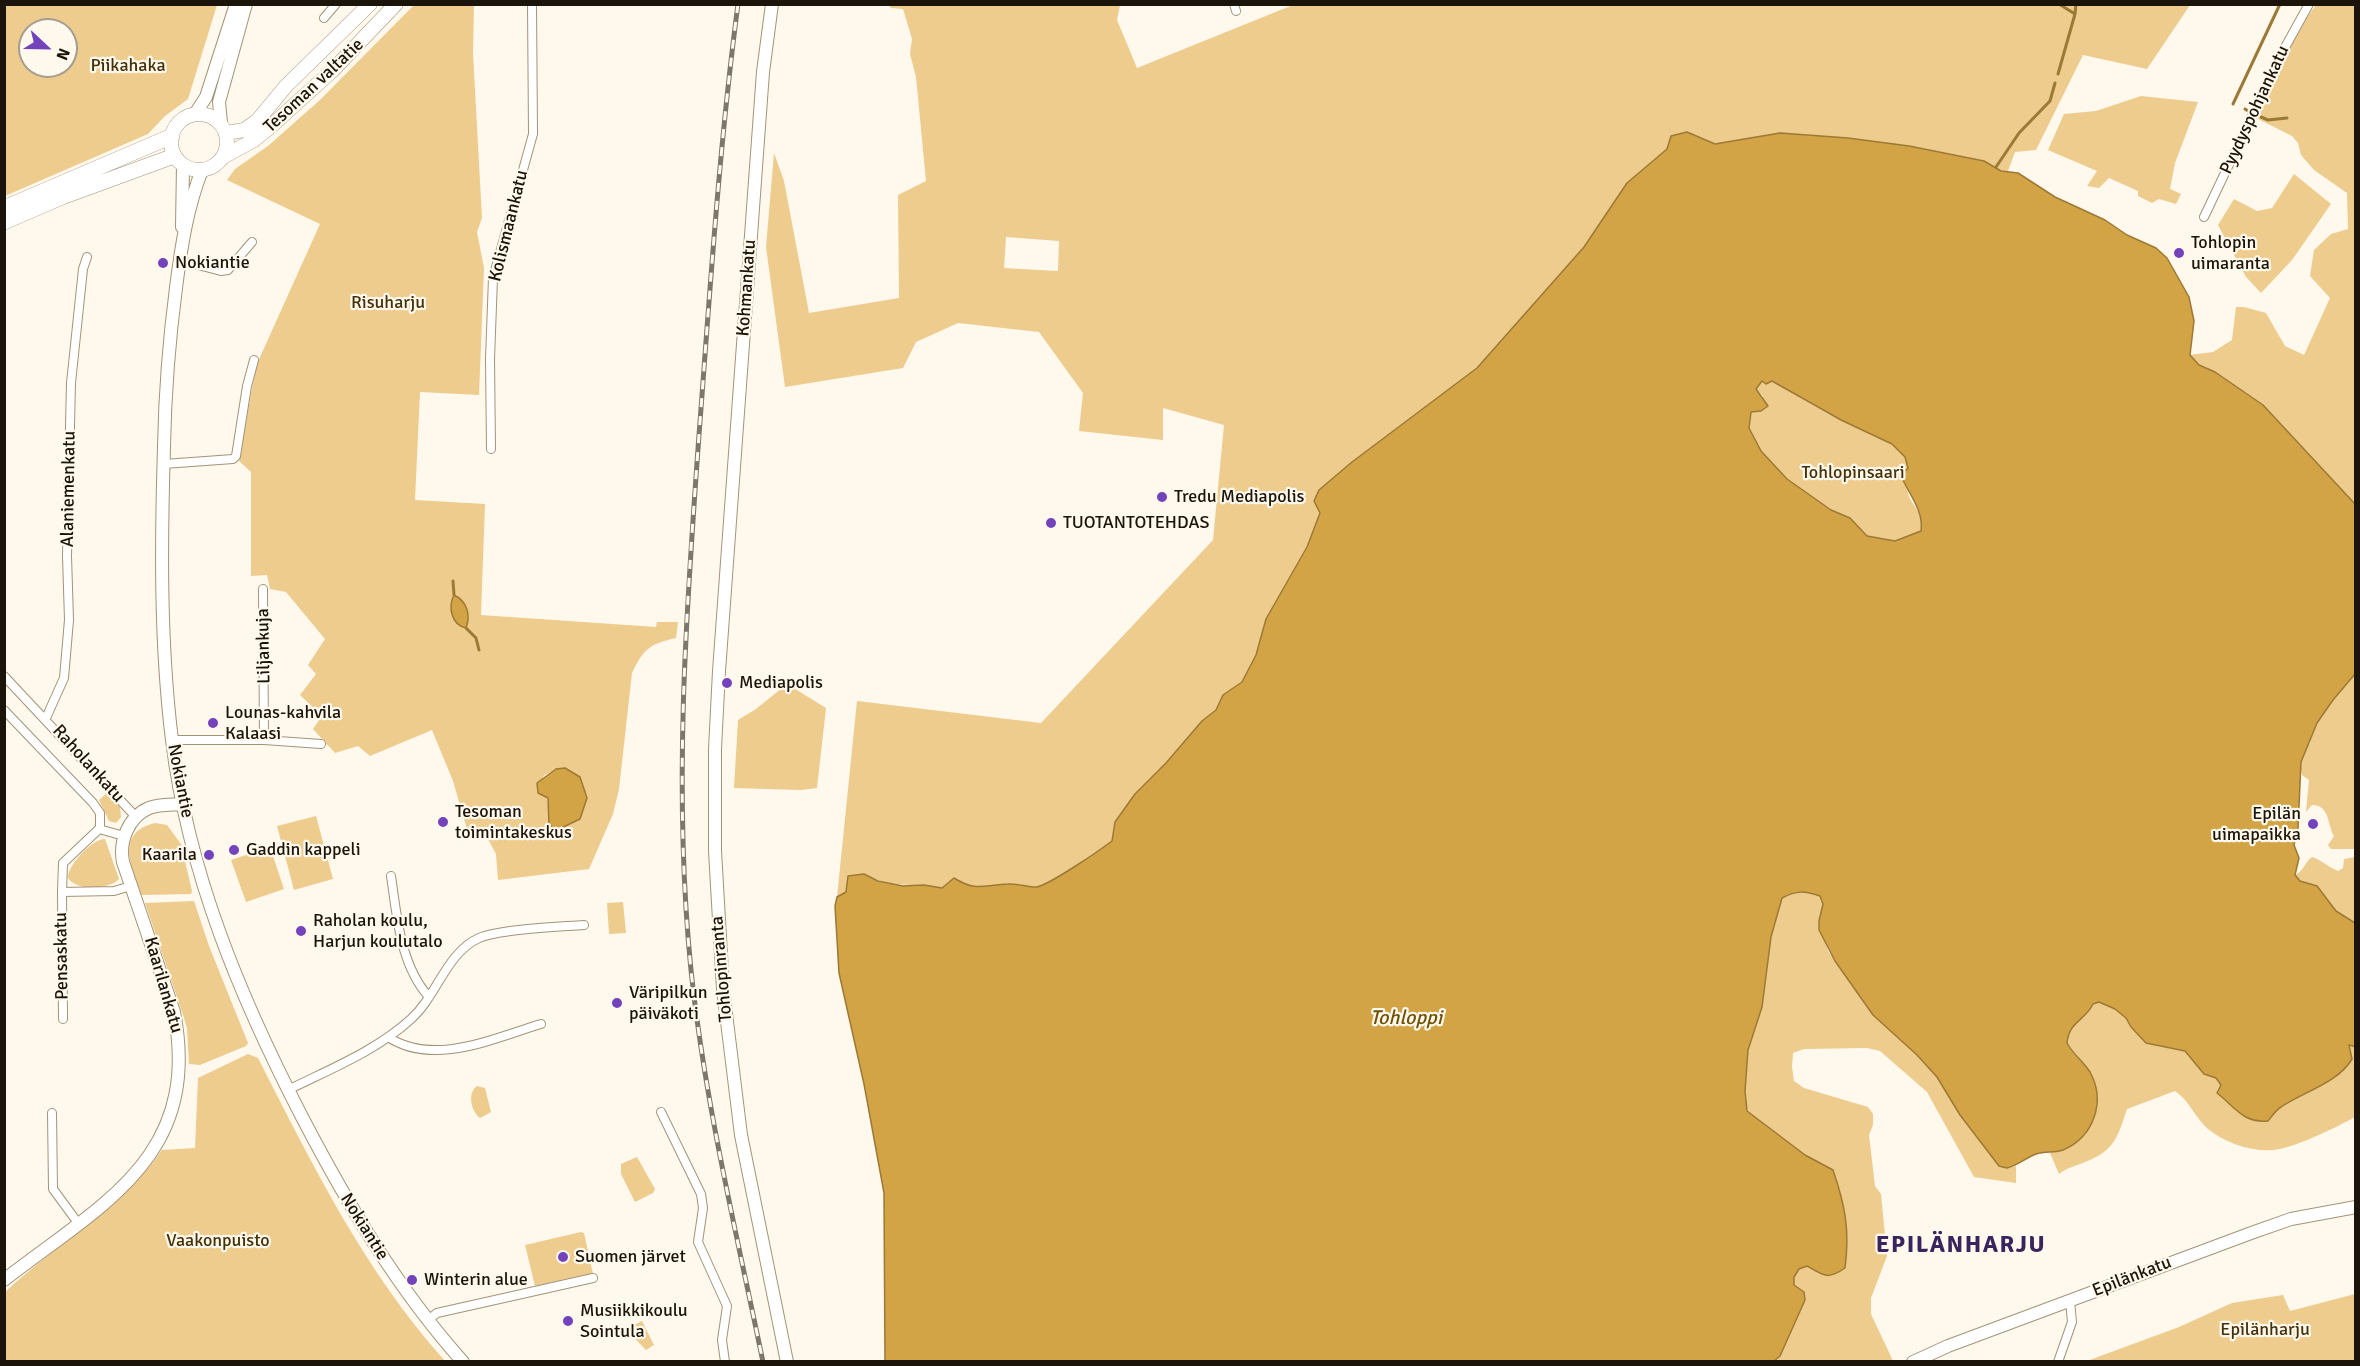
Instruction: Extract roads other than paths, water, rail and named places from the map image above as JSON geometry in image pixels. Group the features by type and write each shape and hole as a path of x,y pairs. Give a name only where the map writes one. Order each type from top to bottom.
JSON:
{"highway":[{"path":"4,208 172,136"},
{"path":"4,222 72,193 179,160"}],"main road":[{"name":"Tesoman valtatie","path":"223,128 244,130 257,121 286,86 370,4"},
{"name":"Tesoman valtatie","path":"223,157 254,141 269,128 333,70 396,4"},
{"path":"195,114 205,115 223,128 226,146 223,157 216,164 196,171 179,160 172,136 180,123 195,114"}],"street":[{"path":"195,114 206,97 236,4"},
{"path":"223,128 219,102 246,4"},
{"path":"324,18 336,4"},
{"name":"Kolismaankatu","path":"491,448 490,359 493,278 532,134 532,4"},
{"name":"Kohmankatu","path":"727,572 763,72 772,4"},
{"name":"Pyydyspohjankatu","path":"2204,217 2287,42 2309,4"},
{"name":"Nokiantie","path":"179,160 182,237"},
{"name":"Nokiantie","path":"202,170 194,190 182,237 166,375 164,639 172,740 183,804 204,888 220,935 250,1011 288,1090 381,1257 463,1362"},
{"path":"179,261 220,271 228,270 252,242"},
{"name":"Alaniemenkatu","path":"46,718 64,678 69,620 67,556 71,380 83,269 87,257"},
{"path":"164,464 233,459 236,456 254,360"},
{"name":"Tohlopinranta","path":"727,572 715,748 717,909 723,989 741,1135 787,1362"},
{"name":"Liljankuja","path":"263,589 264,740"},
{"name":"Raholankatu","path":"4,675 136,817 149,808 183,804"},
{"name":"Raholankatu","path":"4,710 93,803 100,813 100,829"},
{"path":"172,740 264,740 321,744"},
{"path":"100,829 124,836 136,817"},
{"name":"Pensaskatu","path":"63,1019 63,863 94,832 100,829"},
{"name":"Kaarilankatu","path":"4,1280 125,1185 141,1169 155,1149 167,1123 177,1089 180,1048 174,1012 122,856 124,836"},
{"path":"391,876 408,960 417,980 429,997"},
{"path":"62,892 118,891 131,886"},
{"path":"288,1090 348,1061 388,1037 412,1019 456,957 478,938 502,933 584,925"},
{"path":"388,1037 406,1047 460,1049 541,1024"},
{"path":"661,1112 701,1194 703,1208 698,1242 728,1306 722,1340 725,1362"},
{"path":"52,1113 53,1189 78,1223"},
{"name":"Epilänkatu","path":"1913,1362 1948,1346 2254,1232 2291,1220 2355,1207"},
{"path":"428,1320 437,1313 593,1278"},
{"path":"2058,1362 2072,1322 2073,1310 2070,1301"}],"water":[{"name":"Tohloppi","path":"1687,132 1715,144 1780,133 1848,138 1909,146 1984,161 2001,171 2018,173 2055,197 2105,220 2127,235 2156,248 2167,258 2189,297 2194,321 2190,355 2199,365 2215,372 2263,405 2355,504 2355,674 2317,723 2301,762 2298,828 2294,845 2299,858 2295,875 2300,881 2317,886 2336,911 2355,923 2356,1047 2349,1045 2352,1059 2338,1075 2281,1107 2268,1121 2252,1120 2217,1093 2221,1085 2216,1078 2204,1074 2185,1051 2146,1043 2126,1018 2115,1009 2099,1002 2093,1004 2090,1010 2074,1025 2067,1043 2090,1072 2095,1083 2097,1106 2089,1127 2074,1144 2063,1150 2036,1154 2007,1168 1999,1166 1960,1115 1937,1077 1917,1055 1873,1015 1835,961 1819,930 1823,904 1820,896 1805,892 1792,894 1782,898 1771,937 1762,1007 1748,1050 1745,1091 1747,1111 1805,1155 1833,1170 1841,1195 1847,1242 1845,1268 1834,1274 1826,1275 1807,1266 1799,1269 1794,1277 1794,1285 1804,1292 1805,1300 1780,1356 1774,1361 885,1361 884,1193 864,1084 839,973 835,906 837,897 846,892 848,876 864,874 878,881 903,886 924,885 942,888 954,878 974,886 1011,884 1036,887 1062,874 1112,841 1115,822 1135,794 1166,763 1202,721 1216,710 1223,695 1242,682 1256,655 1266,619 1307,547 1320,513 1314,501 1319,490 1352,462 1477,368 1584,247 1627,183 1667,149 1671,136","holes":["1762,381 1766,384 1772,381 1841,420 1892,444 1905,457 1908,468 1901,476 1918,510 1921,531 1895,541 1867,536 1850,518 1831,510 1787,479 1761,451 1749,428 1751,412 1761,411 1768,406 1756,389"]},
{"path":"454,595 467,609 466,628 457,623 452,614 451,604"},
{"path":"565,768 580,777 587,798 580,819 557,830 549,825 548,798 538,793 537,783 556,769"}],"waterway":[{"path":"2059,4 2075,14"},
{"path":"2058,74 2076,4"},
{"path":"2233,104 2280,4"},
{"path":"1996,167 2019,133 2050,101 2055,83"},
{"path":"2261,117 2268,120 2287,118"},
{"path":"453,581 454,595"},
{"path":"466,628 476,638 479,650"}],"railway":[{"path":"738,4 725,112 690,569 683,702 683,836 691,970 704,1069 763,1362"}],"place":[{"name":"Tohlopin uimaranta","path":"2179,253"},
{"name":"Nokiantie","path":"163,263"},
{"name":"Tredu Mediapolis","path":"1162,497"},
{"name":"TUOTANTOTEHDAS","path":"1051,523"},
{"name":"Mediapolis","path":"727,683"},
{"name":"Lounas-kahvila Kalaasi","path":"213,723"},
{"name":"Tesoman toimintakeskus","path":"443,822"},
{"name":"Epilän uimapaikka","path":"2313,824"},
{"name":"Gaddin kappeli","path":"234,850"},
{"name":"Kaarila","path":"209,855"},
{"name":"Raholan koulu, Harjun koulutalo","path":"301,931"},
{"name":"Väripilkun päiväkoti","path":"617,1003"},
{"name":"Suomen järvet","path":"563,1257"},
{"name":"Winterin alue","path":"412,1280"},
{"name":"Musiikkikoulu Sointula","path":"568,1321"}],"district":[{"name":"EPILÄNHARJU","path":"1961,1246"}],"park label":[{"name":"Piikahaka","path":"128,66"},
{"name":"Risuharju","path":"388,303"},
{"name":"Tohlopinsaari","path":"1853,473"},
{"name":"Vaakonpuisto","path":"218,1241"},
{"name":"Epilänharju","path":"2265,1330"}]}
